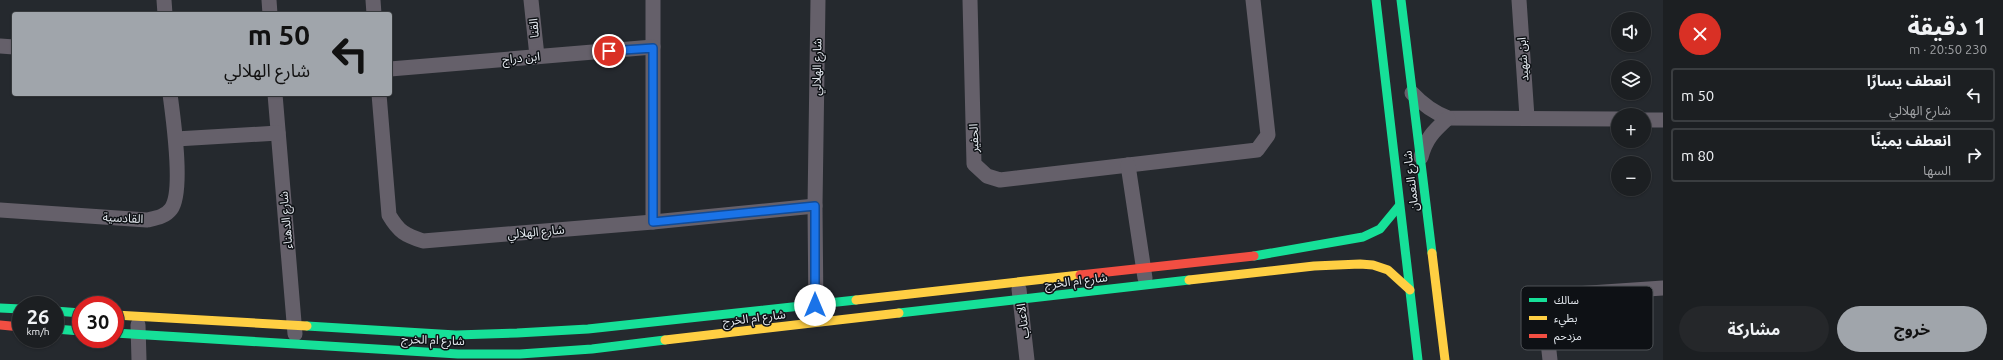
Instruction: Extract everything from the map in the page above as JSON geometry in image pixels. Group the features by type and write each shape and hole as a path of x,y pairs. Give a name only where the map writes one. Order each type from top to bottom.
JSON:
{"street":[{"path":"164,0 165,12"},
{"path":"269,0 270,12"},
{"path":"373,0 374,12"},
{"name":"القنا","path":"531,0 536,56"},
{"path":"653,0 653,222"},
{"name":"شارع الهلالي","path":"817,323 815,305 815,206 822,0"},
{"name":"الحفير","path":"970,0 974,164 987,176 1000,180 1256,150 1268,135 1253,0"},
{"name":"شارع النعمان","path":"1376,0 1418,360"},
{"name":"شارع النعمان","path":"1401,0 1445,360"},
{"name":"ابن شهيد","path":"1518,0 1527,117"},
{"path":"0,46 12,46"},
{"name":"ابن دراج","path":"392,69 536,56 653,48"},
{"path":"1412,93 1424,106 1435,113 1448,118 1527,117 1611,119"},
{"name":"القادسية","path":"0,210 147,220 162,217 171,209 177,199 176,139 170,96"},
{"name":"شارع الدهناء","path":"276,96 278,134 295,327 295,345"},
{"name":"شارع الهلالي","path":"379,96 389,215 397,228 408,236 423,241 653,222 815,206"},
{"path":"1420,160 1424,144 1432,133 1448,118"},
{"path":"1651,120 1663,120"},
{"path":"176,139 278,134"},
{"path":"1128,165 1146,285"},
{"name":"شارع ام الخرج","path":"124,315 295,327 456,335 588,329 1273,254 1363,237 1380,229 1399,206"},
{"name":"شارع ام الخرج","path":"124,334 520,357 1274,270 1366,264 1384,268 1397,276 1410,290"},
{"name":"الاعناب","path":"1018,282 1027,360"},
{"path":"1653,289 1663,288"},
{"path":"0,308 12,309"},
{"path":"139,316 139,360"},
{"path":"0,325 12,326"},
{"path":"517,333 520,357"},
{"path":"1549,350 1550,360"}],"traffic: fast":[{"path":"1376,0 1418,360"},
{"path":"1401,0 1432,253"},
{"path":"1254,256 1363,237 1380,229 1399,206"},
{"path":"899,313 1189,280"},
{"path":"307,326 456,335 517,333 588,329 856,300"},
{"path":"0,308 12,309"},
{"path":"64,312 72,312"},
{"path":"64,330 72,330"},
{"path":"124,334 458,354 520,354 592,349 665,340"}],"traffic: slow":[{"path":"1432,253 1445,360"},
{"path":"1189,280 1314,266 1360,264 1373,265 1388,270 1410,290"},
{"path":"856,300 1080,275"},
{"path":"665,340 899,313"},
{"path":"124,316 307,326"}],"traffic: jam":[{"path":"1080,275 1254,256"},
{"path":"0,325 12,326"}],"route":[{"path":"609,51 653,48 653,222 815,206 815,305"}]}
